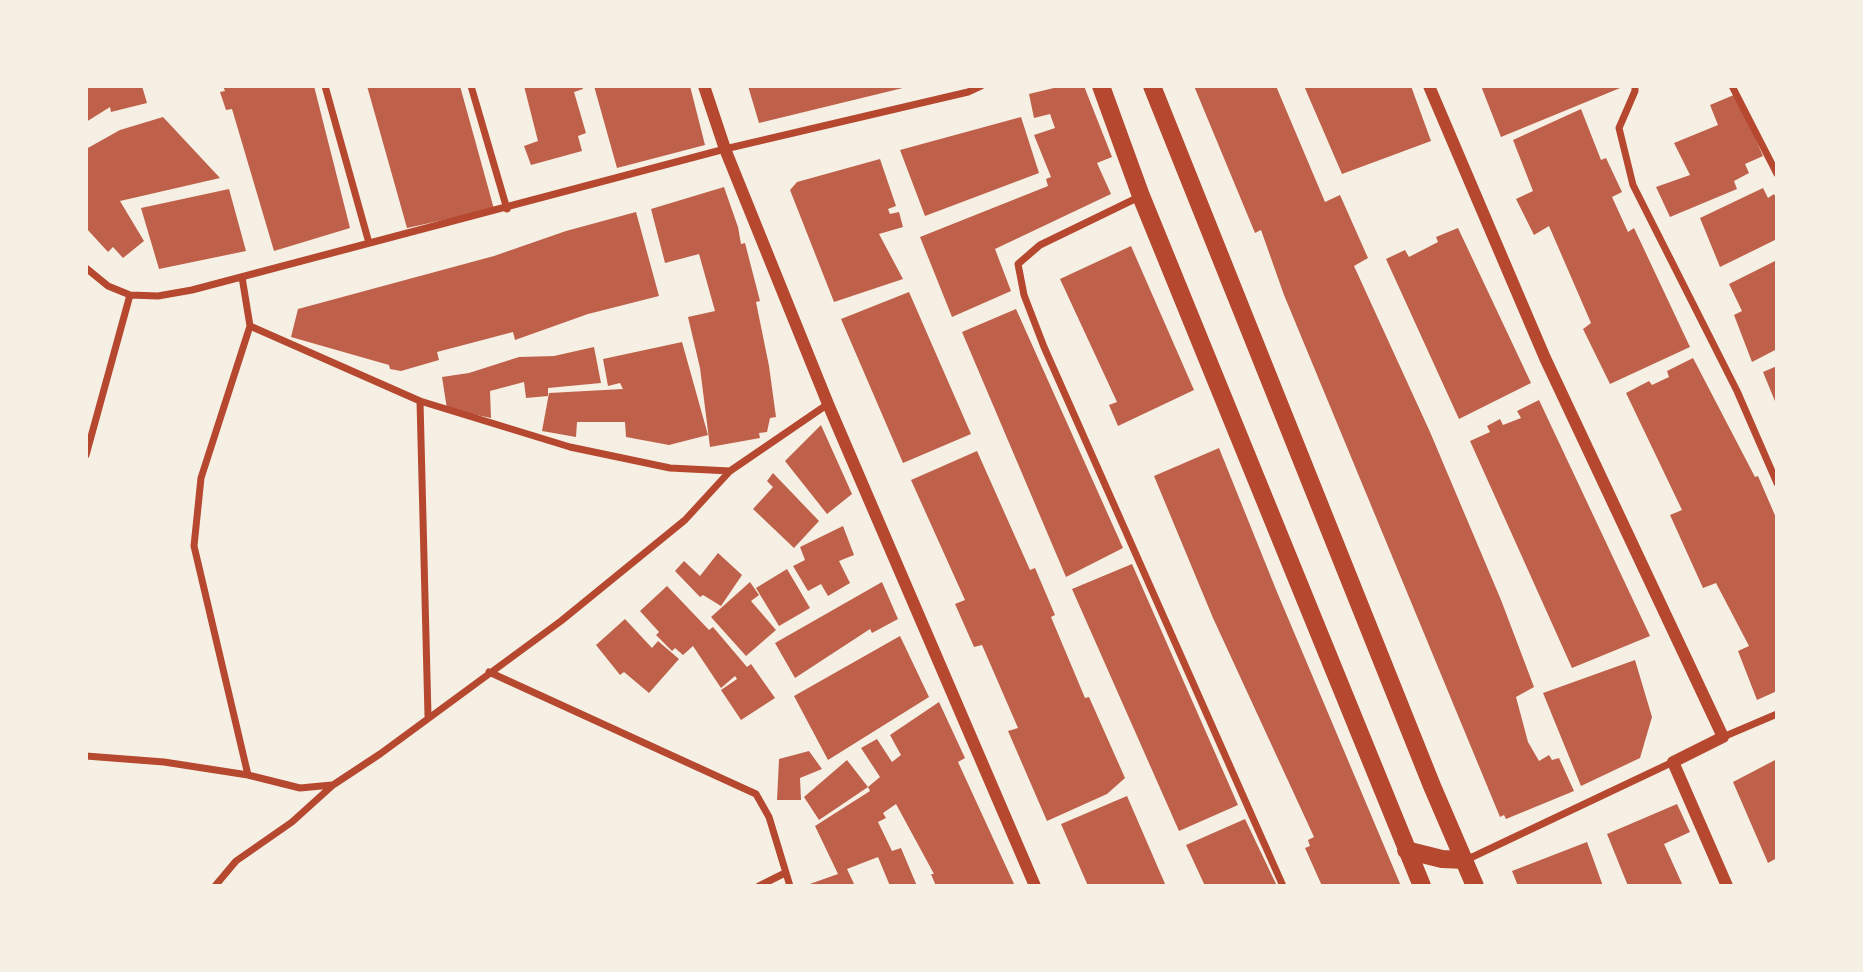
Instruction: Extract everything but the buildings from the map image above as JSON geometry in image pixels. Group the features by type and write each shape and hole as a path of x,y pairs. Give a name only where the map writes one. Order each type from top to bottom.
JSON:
{"main road":[{"path":"1101,86 1141,196 1422,886"},
{"path":"1152,86 1432,786 1475,886"},
{"path":"1406,850 1442,859 1465,860"}],"street":[{"path":"325,86 369,243"},
{"path":"471,86 507,209"},
{"path":"705,86 725,149 828,404 1035,886"},
{"path":"86,268 108,286 130,295 158,296 242,277 507,209 725,149 981,86"},
{"path":"1429,86 1545,358 1723,737"},
{"path":"1635,86 1636,92 1619,128 1633,185 1737,391 1777,483"},
{"path":"1732,86 1777,174"},
{"path":"1141,196 1041,245 1018,264 1022,285 1044,347 1283,886"},
{"path":"242,277 250,326 201,478 194,546 248,775"},
{"path":"86,455 130,295"},
{"path":"250,326 420,401 570,447 670,468 730,471"},
{"path":"420,401 428,716"},
{"path":"215,886 236,861 292,822 332,785 380,754 428,716 561,621 685,520 730,471 828,404"},
{"path":"489,672 756,794 769,817 790,886"},
{"path":"1465,860 1777,714"},
{"path":"86,756 164,762 248,775 300,788 332,785"},
{"path":"1673,762 1727,886"},
{"path":"759,886 785,873"}]}
